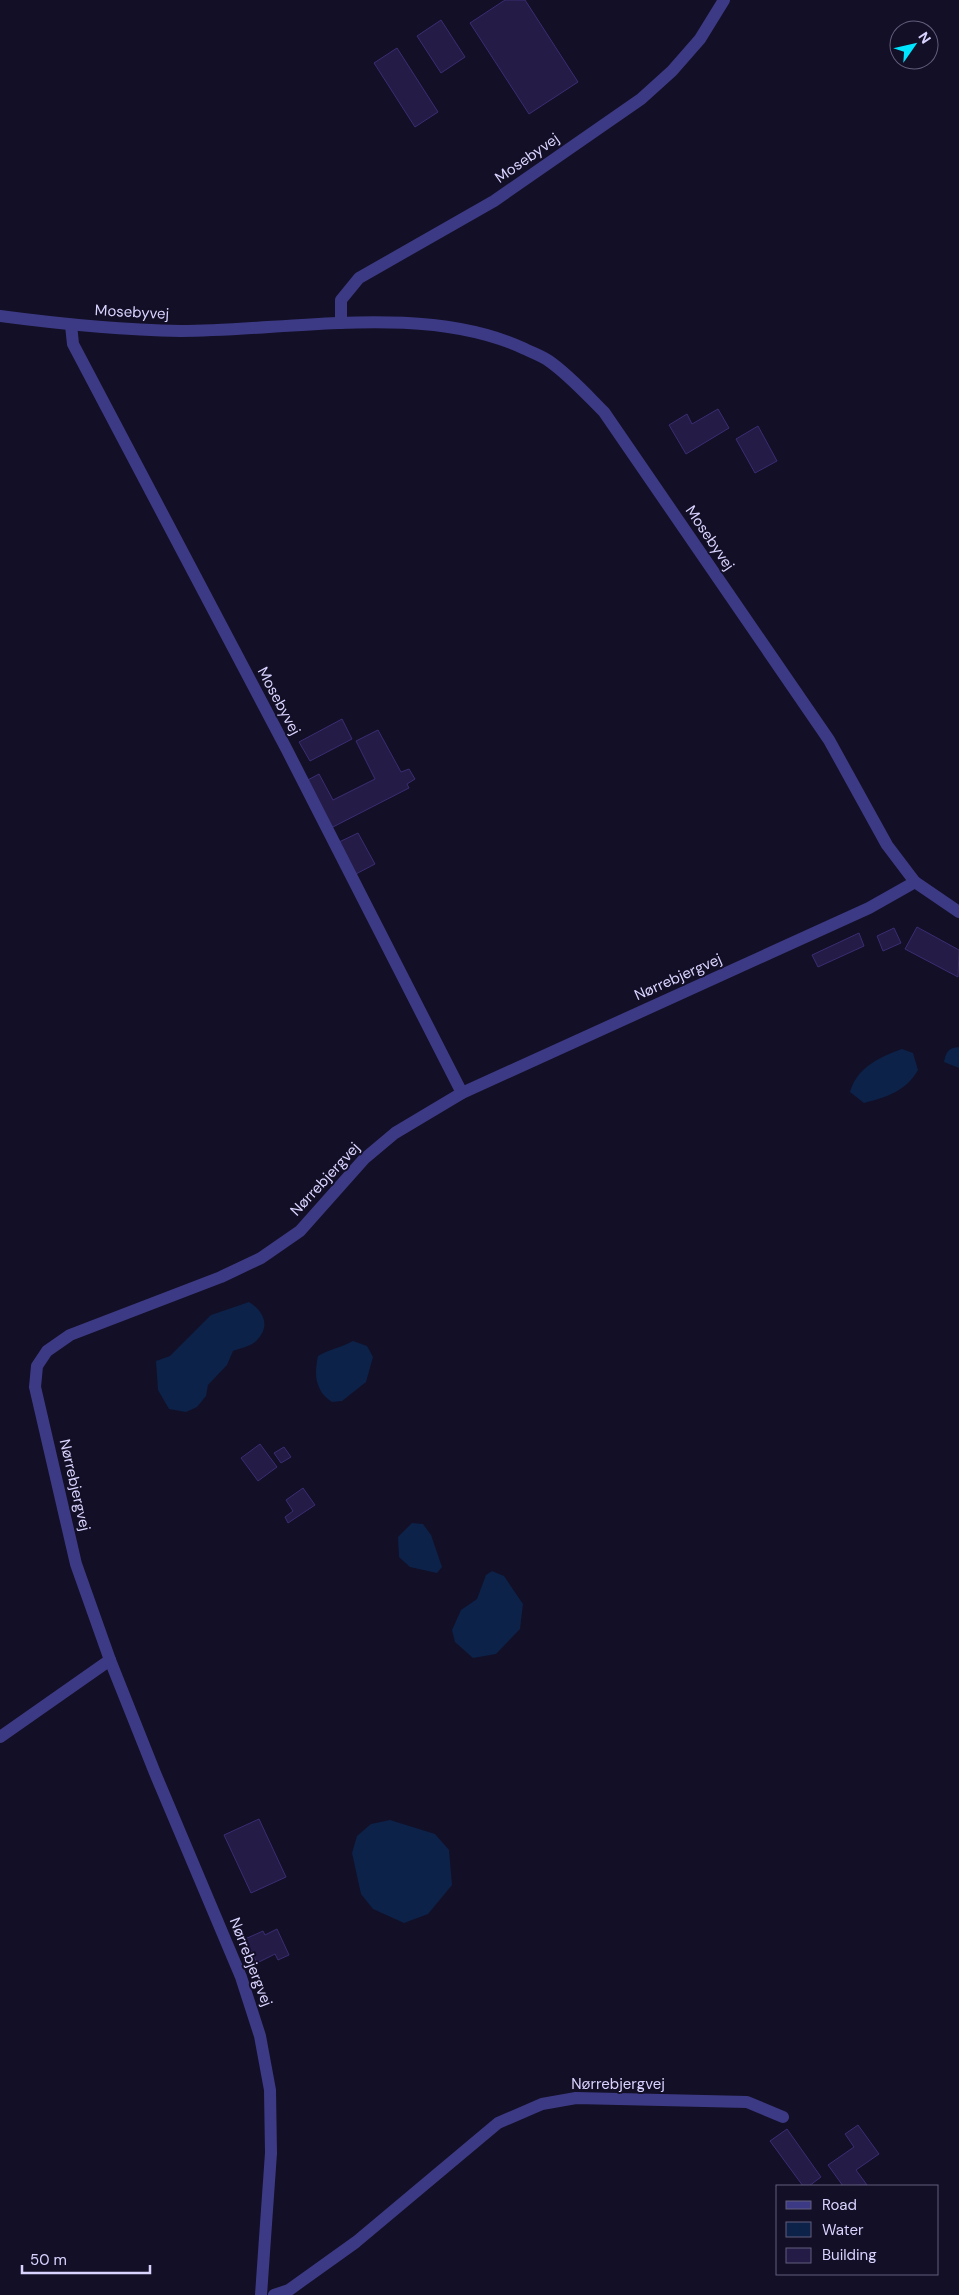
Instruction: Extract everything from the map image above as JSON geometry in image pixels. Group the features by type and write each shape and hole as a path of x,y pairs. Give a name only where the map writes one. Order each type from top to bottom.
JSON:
{"street":[{"name":"Mosebyvej","path":"341,323 341,300 359,278 494,201 641,99 672,71 700,39 724,0"},
{"name":"Mosebyvej","path":"0,316 71,325 181,331 341,323 430,325 484,333 514,344 548,360 577,384 604,412 823,732 887,845 914,882 959,912"},
{"name":"Mosebyvej","path":"71,325 73,344 287,750 462,1093"},
{"name":"Nørrebjergvej","path":"261,2295 271,2153 270,2090 260,2036 241,1977 155,1773 110,1660 76,1564 35,1387 37,1366 47,1351 70,1335 221,1277 262,1258 300,1231 364,1159 395,1133 462,1093 869,908 914,882"},
{"path":"0,1737 110,1660"},
{"name":"Nørrebjergvej","path":"274,2295 289,2290 356,2242 498,2123 542,2104 576,2098 747,2102 783,2117"}],"water":[{"path":"959,1047 959,1068 944,1062 948,1051"},
{"path":"902,1049 913,1053 918,1070 902,1088 864,1103 850,1092 858,1076 870,1064"},
{"path":"249,1302 259,1310 264,1320 263,1331 260,1337 250,1345 233,1351 227,1365 208,1385 206,1396 197,1407 186,1412 169,1409 158,1390 156,1361 170,1356 211,1315"},
{"path":"353,1341 367,1346 373,1357 366,1382 342,1401 332,1402 322,1393 317,1382 318,1356"},
{"path":"412,1523 423,1524 431,1535 442,1567 437,1573 410,1567 399,1557 398,1537"},
{"path":"492,1571 504,1576 523,1604 520,1629 496,1654 473,1658 455,1642 452,1630 461,1610 477,1599 486,1575"},
{"path":"390,1820 435,1834 449,1850 452,1885 428,1914 404,1923 373,1909 361,1894 352,1853 357,1836 371,1824"}],"building":[{"path":"505,0 525,0 578,82 529,114 470,23"},
{"path":"441,20 465,57 441,73 417,36"},
{"path":"397,48 438,112 415,127 374,63"},
{"path":"718,409 729,428 686,454 669,425 687,414 692,424"},
{"path":"758,426 777,461 755,473 736,439"},
{"path":"342,719 352,739 310,761 299,742"},
{"path":"378,730 401,772 409,769 415,779 407,784 409,788 329,829 304,782 319,774 333,800 375,779 356,741"},
{"path":"358,833 375,864 354,875 337,843"},
{"path":"917,927 959,950 958,977 905,949"},
{"path":"894,928 901,943 883,951 877,936"},
{"path":"859,933 864,946 818,967 812,955"},
{"path":"260,1444 277,1467 258,1481 241,1458"},
{"path":"284,1447 291,1457 281,1463 274,1453"},
{"path":"303,1488 315,1505 288,1523 285,1517 293,1511 286,1500"},
{"path":"259,1819 286,1877 251,1893 224,1835"},
{"path":"277,1929 289,1955 278,1960 275,1954 257,1963 245,1939 263,1931 265,1935"},
{"path":"858,2125 879,2154 856,2170 867,2185 842,2185 828,2165 854,2147 845,2134"},
{"path":"787,2129 821,2177 810,2185 802,2185 770,2141"}]}
